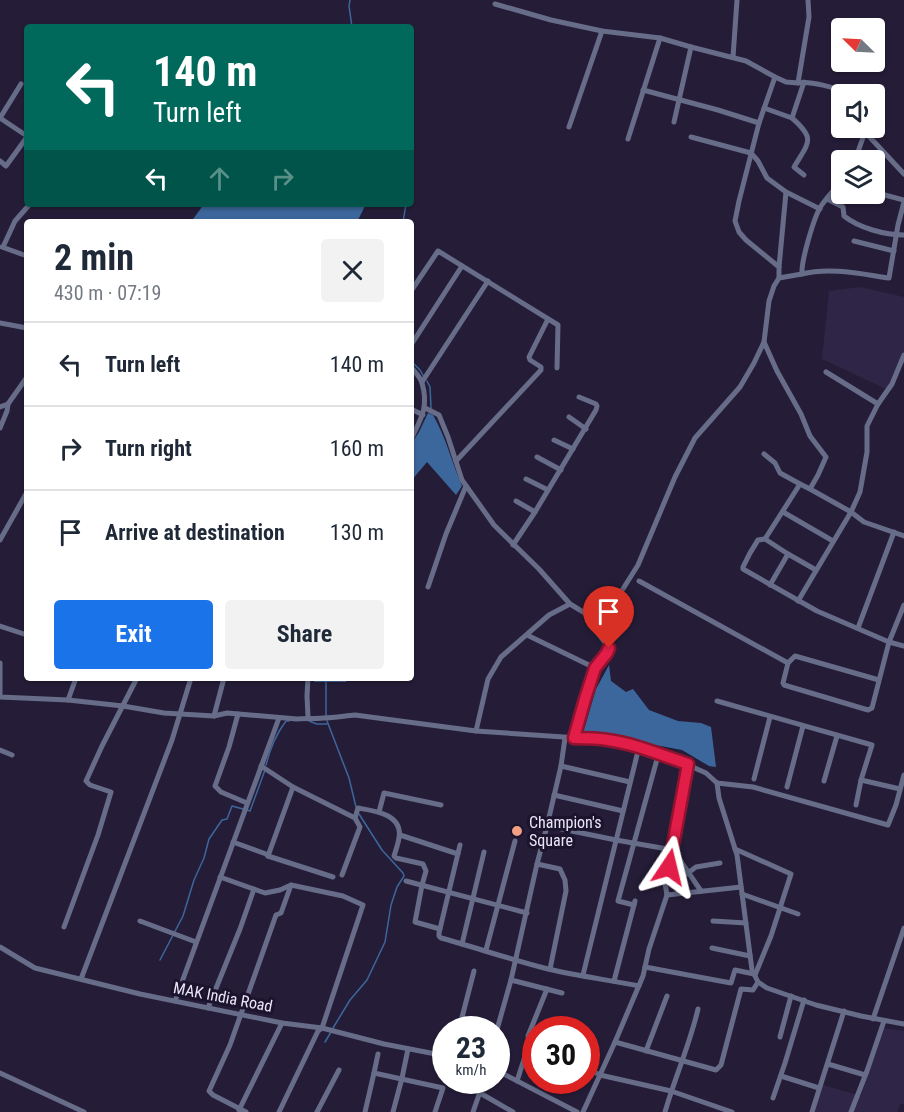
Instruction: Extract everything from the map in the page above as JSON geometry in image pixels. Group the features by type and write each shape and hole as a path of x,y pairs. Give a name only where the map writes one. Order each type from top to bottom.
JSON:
{"street":[{"path":"733,57 737,0"},
{"path":"792,118 801,83 810,17 808,0"},
{"path":"495,4 551,20 602,31 660,38 746,61 786,82 831,87"},
{"path":"569,126 602,31"},
{"path":"628,139 660,38"},
{"path":"674,123 691,47"},
{"path":"775,77 759,123 735,221 739,232 746,240 779,267"},
{"path":"21,84 0,118 24,135"},
{"path":"643,90 759,123"},
{"path":"764,108 792,118 805,131 808,138 806,148 794,167 804,175"},
{"path":"691,137 751,153 763,168 767,178 786,192 819,209"},
{"path":"870,138 904,174"},
{"path":"0,161 6,166 24,141"},
{"path":"574,738 595,668 609,648 594,628 616,600 638,565 675,477 695,438 740,387 764,342 769,301 779,278 786,192"},
{"path":"802,274 805,253 819,209 831,194"},
{"path":"779,278 817,272 839,272 889,278 904,201 885,196"},
{"path":"827,199 843,207 844,216 850,220 867,228 904,236"},
{"path":"24,255 1,247 15,221 27,207"},
{"path":"854,241 894,251"},
{"path":"414,287 438,251 559,326 557,368"},
{"path":"414,340 462,266"},
{"path":"424,379 488,281"},
{"path":"456,461 541,370 541,367 529,357 548,319"},
{"path":"0,323 24,327"},
{"path":"764,342 810,436 826,457 810,489"},
{"path":"798,601 860,492 867,452 867,426 878,404 892,384 904,356"},
{"path":"414,371 424,379 429,410"},
{"path":"826,372 878,404"},
{"path":"0,428 8,404 24,381"},
{"path":"513,545 536,512 598,405 579,397"},
{"path":"0,407 8,404"},
{"path":"414,410 423,415"},
{"path":"429,410 439,415 462,480 494,525 539,569 570,604 598,621"},
{"path":"414,433 423,415 429,410"},
{"path":"569,417 586,429"},
{"path":"554,440 573,448"},
{"path":"764,454 775,463 780,473 864,522 904,536"},
{"path":"537,457 561,470"},
{"path":"526,479 548,490"},
{"path":"765,539 800,484"},
{"path":"428,587 446,534 466,486"},
{"path":"0,540 24,497"},
{"path":"516,501 536,512"},
{"path":"783,512 833,541"},
{"path":"858,628 894,532"},
{"path":"816,570 765,539 758,540 743,567 744,571 817,611 889,642 904,646"},
{"path":"770,585 788,554"},
{"path":"639,580 788,663"},
{"path":"476,731 488,679 501,657 549,615 570,604"},
{"path":"879,680 795,656 788,663 783,683 868,710 872,708 889,642 903,608"},
{"path":"0,626 24,633"},
{"path":"527,635 595,668"},
{"path":"0,663 0,698 68,700 164,713 213,716 227,713 322,719 355,715 476,731 608,740 639,747 688,764 706,772 717,783 719,798 735,849 750,957 758,982 767,988 804,1000 873,1019 904,1024"},
{"path":"68,700 75,681"},
{"path":"64,927 111,792 86,782 136,681"},
{"path":"81,979 163,762 190,681"},
{"path":"213,716 223,681"},
{"path":"308,681 308,717"},
{"path":"717,701 872,745 856,804"},
{"path":"238,714 215,786 221,792 248,803"},
{"path":"754,779 770,717"},
{"path":"175,1001 279,718"},
{"path":"787,787 803,726"},
{"path":"824,781 837,736"},
{"path":"501,1016 548,826 565,738"},
{"path":"583,975 639,747"},
{"path":"0,750 12,755"},
{"path":"614,981 635,903 618,901 659,753"},
{"path":"688,764 665,883 667,895 649,949 643,976 600,1075 671,1091 732,1112"},
{"path":"261,766 294,787 355,818 360,827 342,875"},
{"path":"561,766 630,782"},
{"path":"717,783 753,787 888,825 904,775"},
{"path":"861,780 900,789"},
{"path":"268,856 294,787"},
{"path":"379,812 384,793 441,805"},
{"path":"554,795 623,811"},
{"path":"896,805 904,808"},
{"path":"355,818 358,808 387,814 397,823 400,835 394,856 423,864 426,871 414,922 440,929"},
{"path":"548,826 673,850 701,891"},
{"path":"400,835 458,854"},
{"path":"486,950 515,841"},
{"path":"233,842 333,877"},
{"path":"460,845 440,929 441,938 550,969 639,986"},
{"path":"735,849 791,874 771,936 754,974"},
{"path":"462,944 484,852"},
{"path":"680,861 696,867"},
{"path":"665,883 677,881 696,867 720,863"},
{"path":"537,864 560,869 565,880 566,891 550,969"},
{"path":"220,877 265,893 291,885 343,896 363,905 328,1030 318,1031 279,1112"},
{"path":"406,881 527,913"},
{"path":"282,1023 241,1111 209,1091 242,1015 276,915 281,913 291,885"},
{"path":"667,895 741,887"},
{"path":"208,1008 254,889"},
{"path":"742,894 798,914"},
{"path":"140,921 196,942"},
{"path":"713,921 746,923"},
{"path":"873,1019 904,928"},
{"name":"MAK India Road","path":"0,947 36,968 175,1001 328,1030 432,1053"},
{"path":"712,948 750,957"},
{"path":"645,967 731,983 735,970 754,974"},
{"path":"462,1016 474,971"},
{"path":"511,980 562,993"},
{"path":"615,1042 716,1070 721,1065 741,989 753,990 758,982"},
{"path":"536,1016 547,989"},
{"path":"646,1051 667,996"},
{"path":"780,1037 791,996"},
{"path":"773,1098 804,1000"},
{"path":"665,1112 698,1009"},
{"path":"812,1112 844,1011"},
{"path":"851,1112 884,1021"},
{"path":"393,1112 408,1049"},
{"path":"364,1112 378,1054"},
{"path":"828,1064 865,1075"},
{"path":"517,1081 522,1069"},
{"path":"317,1112 339,1070"},
{"path":"0,1073 84,1112"},
{"path":"374,1073 443,1088 435,1112"},
{"path":"781,1076 819,1088"},
{"path":"510,1077 577,1112"},
{"path":"473,1112 480,1094"},
{"path":"482,1094 511,1112"},
{"path":"583,1112 591,1094"}],"shaded area":[{"path":"860,287 904,297 904,359 886,389 822,359 829,291"},
{"path":"883,1028 904,1031 904,1104 900,1104 897,1112 813,1112 823,1085 861,1096"}],"water":[{"path":"202,207 364,207 358,219 193,219"},
{"path":"428,413 433,415 462,486 456,495 427,462 414,477 414,440"},
{"path":"609,665 611,681 626,692 633,689 649,710 678,721 701,723 711,727 716,767 709,766 682,750 623,736 583,733 596,689"},
{"path":"314,681 346,681 346,682"}],"waterway":[{"path":"350,0 352,24"},
{"path":"404,219 406,207"},
{"path":"414,364 424,377"},
{"path":"427,381 430,387 431,408"},
{"path":"326,682 326,716"},
{"path":"266,765 276,736 286,721 289,721"},
{"path":"309,721 327,724"},
{"path":"327,721 349,778 356,807"},
{"path":"247,810 250,811 265,770"},
{"path":"160,960 183,916 209,839 222,820 227,819 232,806 243,809"},
{"path":"333,1028 350,1000 367,980 385,942 391,905 397,887 404,876 382,850 359,814"},
{"path":"325,1042 331,1032"}],"place":[{"name":"Champion's Square","path":"517,831"}],"route":[{"path":"609,648 595,668 574,738 629,744 688,764 669,867"}]}
